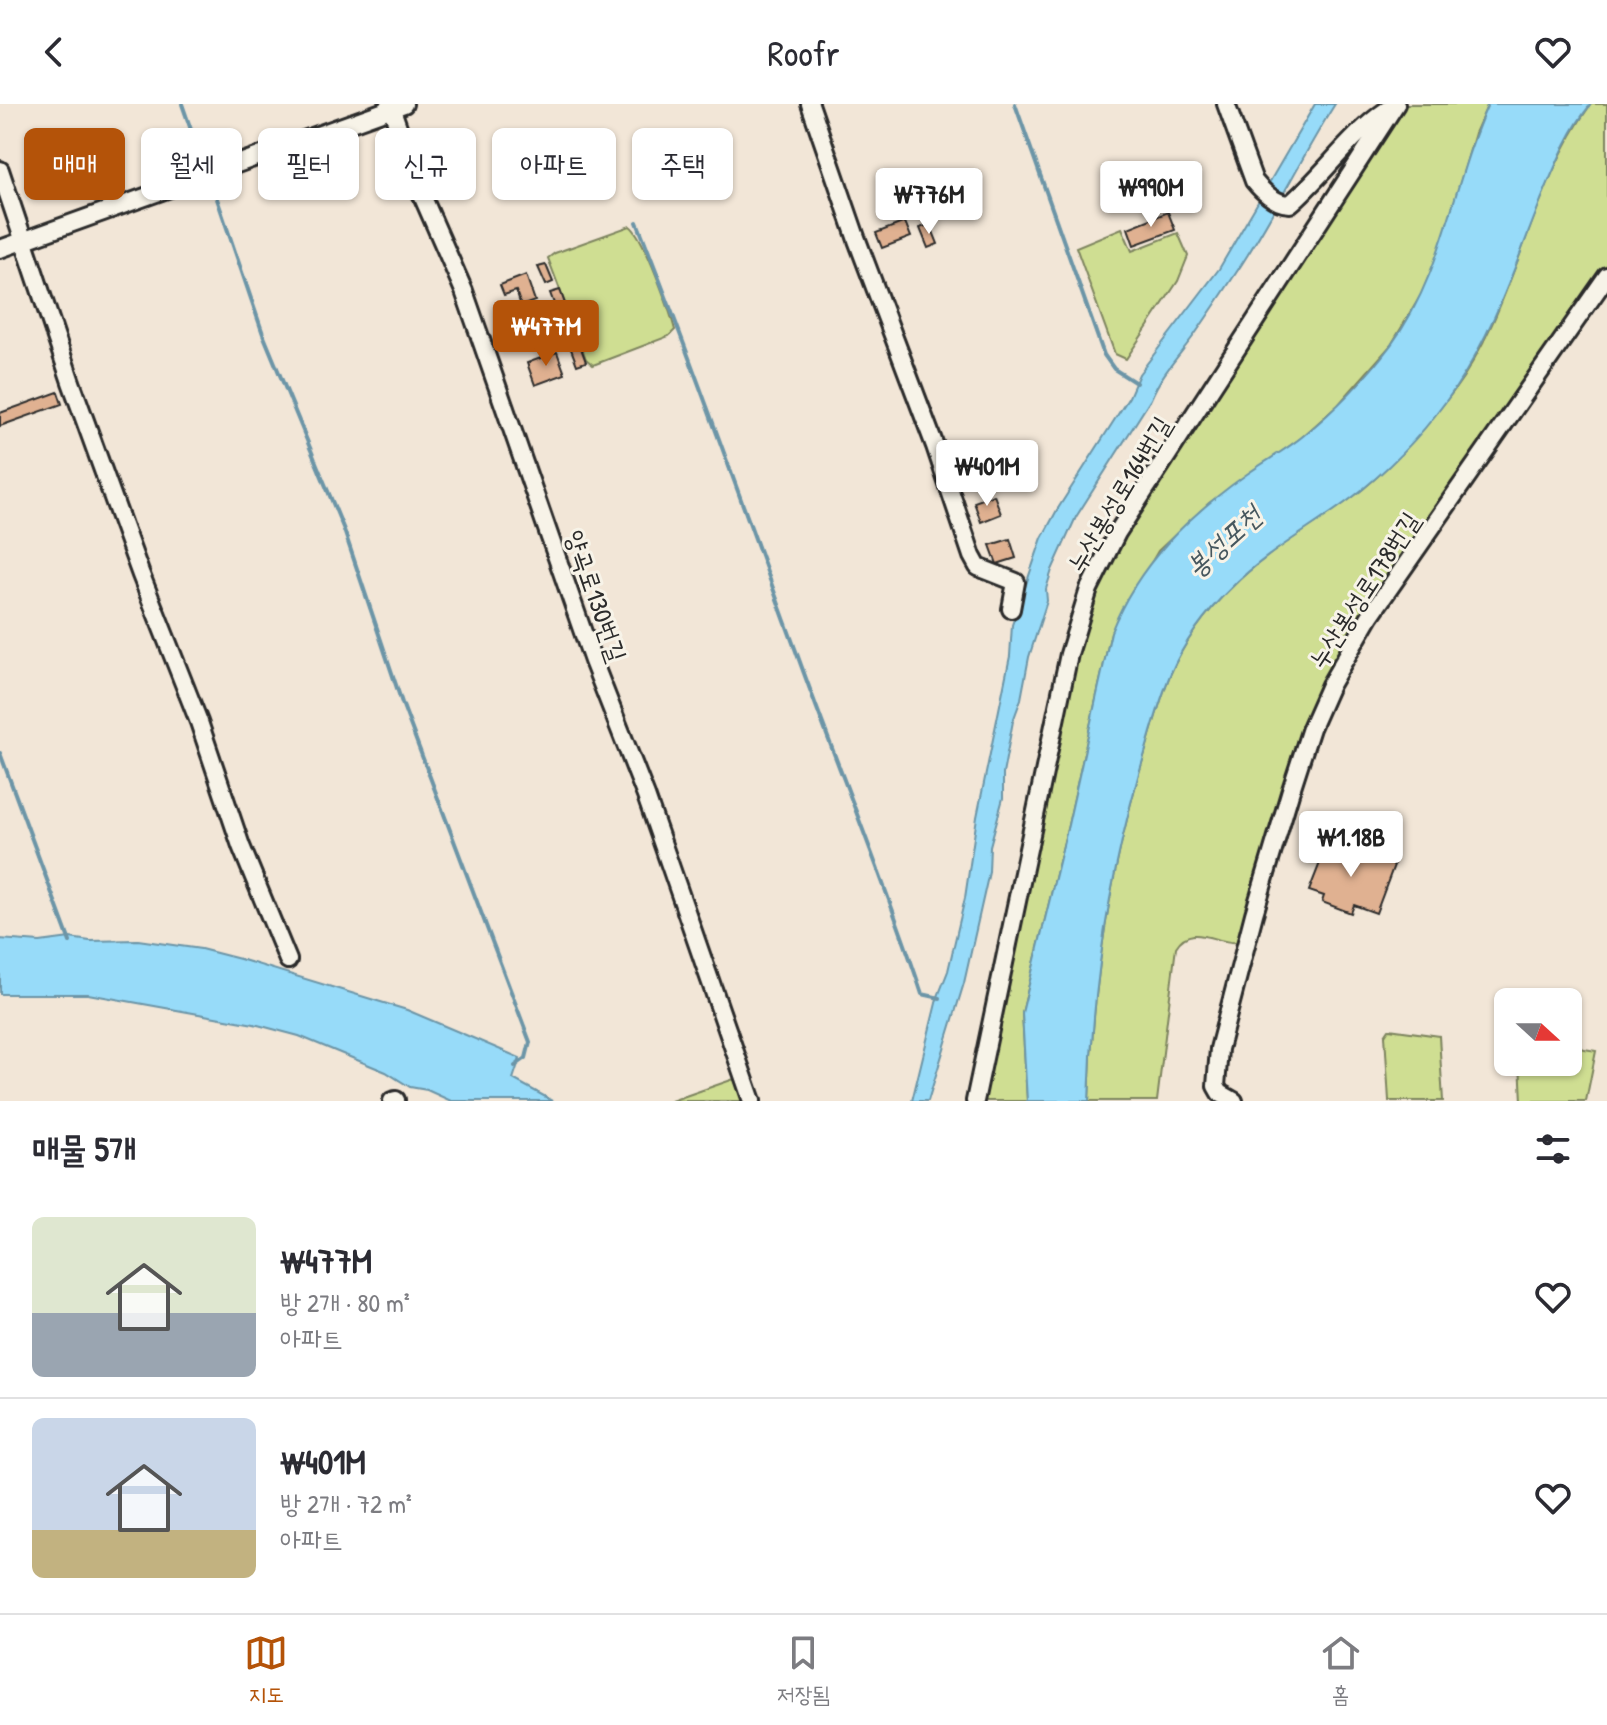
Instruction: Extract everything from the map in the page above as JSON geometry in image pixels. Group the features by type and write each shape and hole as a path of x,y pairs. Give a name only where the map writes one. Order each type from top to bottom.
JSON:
{"lane":[{"path":"810,104 972,556 978,567 1016,582 1011,609"},
{"path":"1226,104 1249,169 1261,190 1282,204 1290,204 1303,193 1362,131 1396,105"},
{"name":"누산봉성로164번길","path":"975,1101 1062,684 1089,589 1117,533 1396,105"},
{"name":"양곡로130번길","path":"0,249 395,106 421,193 464,291 593,661 651,810 752,1101"},
{"path":"0,170 71,382 199,722 241,846 288,960"},
{"name":"누산봉성로178번길","path":"1234,1101 1220,1093 1216,1086 1219,1049 1290,793 1311,728 1330,685 1370,616 1607,276"}],"green space":[{"path":"1402,104 1488,104 1475,133 1440,250 1421,295 1391,345 1338,405 1301,438 1209,503 1158,551 1111,632 1022,1013 1027,1101 979,1101 1076,643 1106,562"},
{"path":"1591,104 1607,104 1607,269 1329,667 1294,754 1240,942 1197,935 1182,939 1176,947 1157,1101 1089,1101 1098,977 1119,854 1161,699 1182,651 1196,628 1232,587 1263,560 1375,478 1411,443 1453,392 1492,324 1552,174"},
{"path":"630,226 649,258 675,330 669,336 593,365 586,359 548,258"},
{"path":"1122,228 1132,251 1178,233 1188,256 1178,281 1126,359 1115,354 1076,247"},
{"path":"1389,1029 1439,1036 1443,1101 1389,1101 1385,1035"},
{"path":"1582,1048 1596,1051 1586,1101 1522,1101 1521,1076 1582,1076"},
{"path":"734,1079 743,1101 671,1101"}],"water":[{"path":"1315,104 1335,104 1249,252 1195,334 1165,373 1076,517 1052,570 1046,589 1047,601 1013,721 1003,774 1003,798 990,846 989,872 964,983 928,1101 912,1101 965,898 977,817 1010,656 1012,625 1042,538 1129,397 1139,374 1219,269"},
{"name":"봉성포천","path":"1488,104 1591,104 1575,126 1557,163 1482,343 1436,415 1376,478 1247,573 1213,607 1182,651 1157,712 1119,854 1098,977 1089,1101 1027,1101 1022,1013 1111,632 1122,607 1150,563 1185,525 1225,490 1315,426 1361,381 1391,345 1423,288"},
{"path":"70,938 90,941 138,940 201,949 407,1010 520,1058 513,1079 553,1101 451,1101 427,1090 410,1087 386,1072 299,1036 254,1024 88,994 0,994 0,939 40,942"}],"building":[{"path":"1168,212 1175,230 1134,245 1128,228"},
{"path":"905,222 911,237 882,248 876,233"},
{"path":"930,224 938,244 928,248 920,228"},
{"path":"546,265 553,282 546,285 538,267"},
{"path":"526,275 535,301 521,306 516,291 504,295 500,285"},
{"path":"560,290 586,362 577,365 550,293"},
{"path":"557,352 565,374 535,385 527,363"},
{"path":"58,392 62,404 0,426 0,413"},
{"path":"994,495 1001,514 981,522 974,502"},
{"path":"1010,539 1016,558 997,564 990,545"},
{"path":"1327,845 1341,850 1343,846 1394,865 1376,913 1354,905 1351,913 1322,902 1324,896 1309,891"}],"waterway":[{"path":"182,104 190,128"},
{"path":"1015,104 1104,355 1114,369 1136,383"},
{"path":"217,200 263,334 344,530 402,703 530,1042 526,1058 515,1066"},
{"path":"637,222 922,994 940,998"},
{"path":"0,753 70,942"}]}
